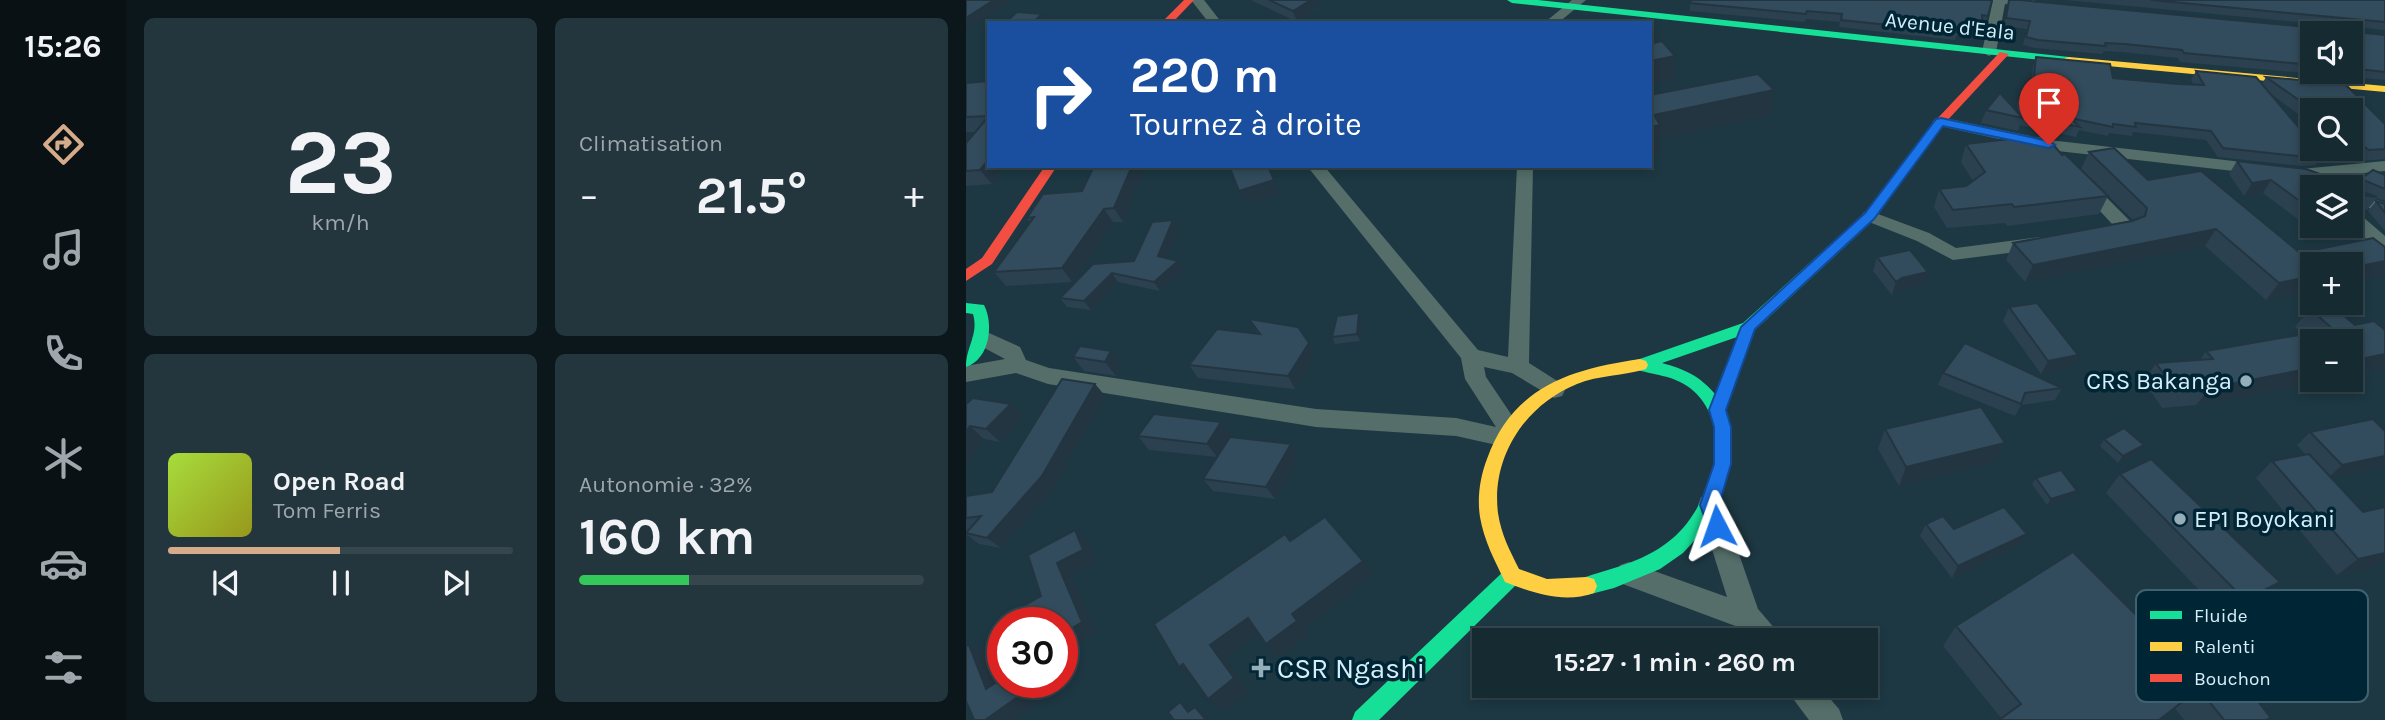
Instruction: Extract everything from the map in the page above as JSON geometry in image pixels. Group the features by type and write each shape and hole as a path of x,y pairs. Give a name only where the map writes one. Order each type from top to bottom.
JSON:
{"street":[{"path":"1168,21 1189,0"},
{"path":"1197,0 1214,21"},
{"name":"Avenue d'Eala","path":"1512,0 1577,3 1996,53 2385,89"},
{"path":"1640,365 1687,379 1700,388 1717,410 1722,427 1723,464 1702,521 1687,538 1662,556 1629,574 1549,589 1512,576 1497,552 1489,508 1490,468 1504,432 1535,400 1554,390 1596,372 1640,365 1748,327 1870,216 1996,53 2000,0 2054,5"},
{"path":"1553,21 1577,3"},
{"path":"1941,121 2049,145 2290,172 2385,166"},
{"path":"2049,145 2056,158 2112,216 2127,227 2086,235"},
{"path":"966,276 988,261 1050,168"},
{"path":"1317,168 1471,356 1476,379 1504,432"},
{"path":"1518,367 1525,168"},
{"path":"2290,172 2300,177"},
{"path":"2290,172 2300,175"},
{"path":"2363,200 2385,209"},
{"path":"1870,216 1923,237 1953,254 2059,240"},
{"path":"2363,227 2385,246"},
{"path":"988,261 989,277"},
{"path":"966,361 982,338 985,327 984,317 976,305"},
{"path":"1717,410 1748,327"},
{"path":"982,338 1013,352 1017,365"},
{"path":"1471,356 1518,367 1554,390"},
{"path":"966,374 1017,365 1048,376 1316,418 1433,424 1504,432"},
{"path":"1710,505 1747,617 1756,628"},
{"path":"1629,574 1747,617"},
{"path":"1363,720 1512,576"},
{"path":"1811,698 1828,720"}],"building":[{"path":"966,0 994,0 966,18"},
{"path":"1269,0 1311,0 1293,11"},
{"path":"1691,0 1992,0 1988,16 1982,15 1983,30 1955,27 1957,32 1841,20 1842,14 1807,11 1806,14 1690,3"},
{"path":"2009,0 2020,0 2300,26 2300,64 2184,53 2182,50 2125,44 2105,43 2106,46 2038,40 2026,37 2030,21 2006,18"},
{"path":"2151,0 2385,0 2385,22"},
{"path":"1017,12 1042,14 1034,21 1007,21"},
{"path":"1129,19 1128,21 1101,20"},
{"path":"2363,33 2385,35 2385,72 2363,69"},
{"path":"1662,41 1675,56 1652,61 1652,44"},
{"path":"2036,57 2110,64 2113,78 2178,84 2204,85 2196,71 2256,77 2300,129 2300,156 2223,148 2211,131 2135,123 2136,127 2113,124 2113,127 2070,118 2080,127 2022,115 2021,94 2032,95"},
{"path":"1758,74 1774,90 1654,115 1660,125 1652,127 1652,95"},
{"path":"2266,77 2300,80 2300,84 2345,84 2359,98 2300,98 2300,101"},
{"path":"987,81 987,116 966,117 966,83"},
{"path":"2000,93 2023,118 1986,110"},
{"path":"2363,102 2385,124 2385,149 2369,150 2363,146"},
{"path":"987,118 987,161 980,170 966,171 966,143"},
{"path":"2045,135 2062,155 2065,154 2108,196 2014,207 2012,204 1953,210 1939,189 1966,186 1985,172 1966,144"},
{"path":"2114,148 2148,180 2201,171 2300,253 2300,279 2279,283 2216,229 2033,265 2013,243 2132,221 2145,216 2147,208 2089,152"},
{"path":"2237,161 2306,169 2322,175 2300,175 2300,201 2271,180 2252,183"},
{"path":"1093,168 1131,168 1114,208 1104,209 1062,268 994,272 1034,217 1027,218 1043,194 1082,191"},
{"path":"1230,168 1269,168 1274,180 1239,191"},
{"path":"2373,170 2385,175 2385,189 2363,180"},
{"path":"2376,201 2385,204 2385,213"},
{"path":"1173,220 1158,256 1178,261 1154,282 1112,273 1084,301 1060,298 1093,264 1134,261 1152,222"},
{"path":"2373,238 2385,247 2385,261 2363,265 2363,252 2305,252"},
{"path":"1910,250 1928,272 1896,282 1877,257"},
{"path":"2037,303 2078,355 2048,361 2009,307"},
{"path":"1359,313 1357,334 1332,337 1337,316"},
{"path":"2317,315 2343,315 2355,325 2374,321 2385,330 2385,354 2363,358 2363,329 2333,329"},
{"path":"1249,319 1298,327 1309,343 1288,376 1189,365 1217,329 1260,334"},
{"path":"2300,335 2300,370 2210,388 2175,390 2156,363 2213,359 2206,351"},
{"path":"1965,343 2062,388 2025,393 2021,404 1943,373"},
{"path":"1080,346 1111,351 1105,362 1073,357"},
{"path":"1062,379 1095,384 1042,476 987,538 966,533 981,516 966,518 966,496 992,492"},
{"path":"973,398 1011,404 986,429 970,426 966,431 966,404"},
{"path":"1981,407 2005,443 1906,467 1885,429"},
{"path":"1154,414 1221,422 1207,444 1138,436"},
{"path":"2373,419 2385,431 2385,456 2342,465 2310,432"},
{"path":"2124,428 2144,445 2123,456 2104,439"},
{"path":"1230,437 1291,444 1266,487 1203,479"},
{"path":"2309,454 2363,512 2385,507 2385,553 2358,559 2272,461"},
{"path":"2151,459 2280,582 2264,590 2235,590 2120,474"},
{"path":"2061,470 2077,491 2051,499 2036,478"},
{"path":"2004,507 2027,534 1958,566 1926,524 1943,516 1954,529"},
{"path":"1325,517 1363,561 1292,614 1297,621 1266,644 1248,618 1210,645 1234,678 1208,699 1183,664 1179,667 1154,624 1285,534 1290,541"},
{"path":"1075,530 1083,550 1057,563 1076,607 1022,607 1041,596 1028,555"},
{"path":"2073,552 2136,615 2136,702 2182,702 2159,720 1999,720 2021,704 1956,626"},
{"path":"969,645 987,688 987,698 1016,698 985,720 974,720 966,701 966,646"},
{"path":"1180,702 1188,712 1195,707 1206,720 1174,720 1168,712"},
{"path":"2209,702 2258,702 2271,718 2266,720 2224,720"}],"traffic: fast":[{"path":"1512,0 2069,60"},
{"path":"1640,365 1748,327 1870,216 1894,183"},
{"path":"966,308 979,309 983,323 979,343 966,361"},
{"path":"1717,410 1748,327"},
{"path":"1587,586 1640,569 1677,547 1700,523 1718,485 1723,443 1720,422 1713,403 1700,387 1687,378 1640,365"},
{"path":"1363,720 1512,576"}],"traffic: slow":[{"path":"2069,60 2385,89"},
{"path":"1587,586 1547,588 1512,576 1496,542 1489,514 1488,491 1492,469 1510,428 1525,410 1542,396 1581,377 1640,365"}],"traffic: jam":[{"path":"1168,21 1189,0"},
{"path":"1894,183 1940,122 2004,54"},
{"path":"966,276 987,261 1050,168"}],"place":[{"name":"CRS Bakanga","path":"2246,381"},
{"name":"EP1 Boyokani","path":"2180,519"},
{"name":"CSR Ngashi","path":"1261,668"}],"route":[{"path":"1717,526 1710,505 1723,464 1722,427 1717,410 1748,327 1870,216 1941,121 2049,145"}]}
